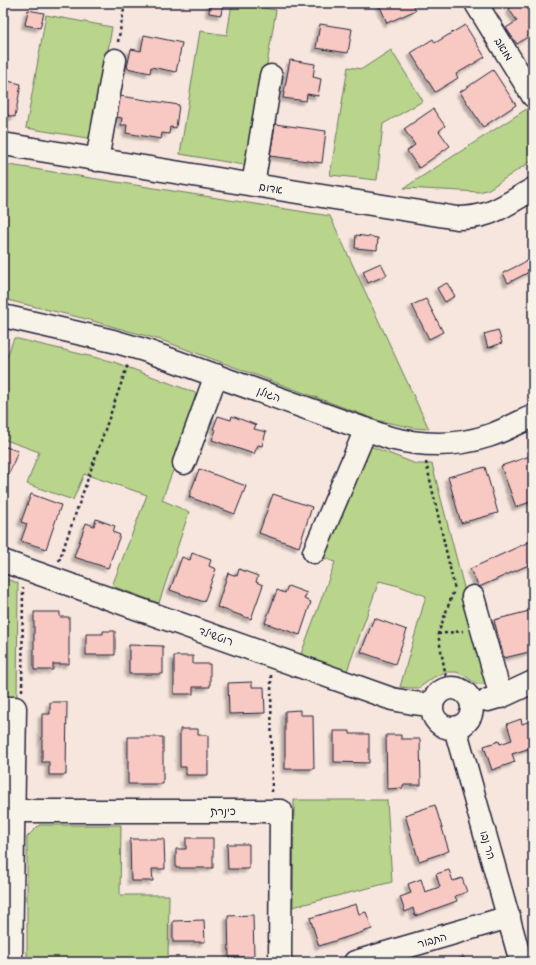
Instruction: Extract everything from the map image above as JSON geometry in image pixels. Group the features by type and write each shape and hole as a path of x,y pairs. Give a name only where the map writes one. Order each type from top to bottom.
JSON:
{"street":[{"name":"מואב","path":"481,3 477,6 533,96"},
{"path":"97,160 115,60"},
{"path":"253,185 271,76"},
{"name":"אדום","path":"3,144 457,218 473,217 491,212 533,189"},
{"name":"הגולן","path":"3,316 134,347 390,438 422,444 454,444 477,440 500,432 533,416"},
{"path":"184,463 216,375"},
{"path":"314,552 366,429"},
{"name":"רוטשילד","path":"3,561 392,699 432,705"},
{"path":"461,593 501,697"},
{"path":"471,704 501,697 533,682"},
{"path":"448,688 455,688 464,692 468,696 471,704 472,712 468,720 461,726 455,728 445,728 437,723 432,715 431,708 433,699 442,690 448,688"},
{"path":"9,708 14,811 11,962"},
{"name":"הר נבו","path":"455,728 521,962"},
{"name":"כינרת","path":"14,811 273,811"},
{"path":"273,811 281,811 280,962"},
{"name":"התבור","path":"355,962 508,917"}],"path":[{"path":"115,60 125,3"},
{"path":"53,578 134,347"},
{"path":"422,444 461,593 438,634 448,688"},
{"path":"9,708 22,702 24,568"},
{"path":"438,634 466,630"},
{"path":"271,656 273,811"}],"green space":[{"path":"232,3 276,10 250,166 180,154 200,31 227,35"},
{"path":"46,15 112,27 93,139 26,128"},
{"path":"391,50 423,101 383,124 377,180 330,175 348,67 362,69"},
{"path":"528,108 533,115 533,160 489,189 480,192 404,188"},
{"path":"3,164 330,216 429,429 414,428 380,421 161,340 82,318 3,299"},
{"path":"14,338 114,362 201,395 162,500 189,512 159,603 112,586 147,495 84,474 73,500 27,484 39,452 3,439 3,367"},
{"path":"368,445 416,464 432,464 489,684 476,684 464,675 456,672 446,672 434,677 419,688 400,687 426,596 399,586 379,581 347,671 301,654 335,562 321,557"},
{"path":"3,578 18,583 17,702 3,702"},
{"path":"294,800 387,800 392,882 293,907"},
{"path":"39,825 121,825 120,895 169,895 168,962 29,962 27,959 27,837"}],"building":[{"path":"210,3 223,3 221,15 209,13"},
{"path":"412,3 416,10 387,23 379,4"},
{"path":"517,3 533,3 533,17 531,18 533,21 533,33 517,44 506,28 517,21 509,9"},
{"path":"28,10 44,13 40,28 25,25"},
{"path":"320,24 352,29 348,53 316,48"},
{"path":"465,25 485,57 456,74 458,78 435,92 411,53 433,39 435,43"},
{"path":"144,35 182,43 176,72 151,67 150,73 127,68 131,49 141,51"},
{"path":"290,60 315,64 313,77 321,79 318,96 307,94 306,101 283,98"},
{"path":"493,70 516,105 483,127 460,92"},
{"path":"3,80 21,84 15,117 3,114"},
{"path":"120,96 179,105 176,128 170,127 169,134 162,133 161,139 126,133 127,125 121,125 122,118 117,117"},
{"path":"433,109 445,126 439,131 450,146 419,168 407,151 415,145 404,129"},
{"path":"275,124 326,131 322,163 270,156"},
{"path":"356,235 378,238 377,250 355,248"},
{"path":"533,258 533,270 508,283 503,273"},
{"path":"381,263 387,275 368,283 363,271"},
{"path":"447,283 455,296 445,302 437,288"},
{"path":"426,299 443,332 429,339 412,305"},
{"path":"498,330 502,343 488,348 484,334"},
{"path":"218,416 231,420 232,416 256,425 254,429 266,432 262,446 258,445 254,454 212,440 216,430 213,429"},
{"path":"3,446 18,451 9,474 7,473 4,480 3,480"},
{"path":"533,455 533,501 516,507 501,466"},
{"path":"485,467 498,513 461,523 448,477"},
{"path":"199,469 246,486 235,514 189,497"},
{"path":"31,494 61,505 46,549 21,541 27,524 21,522"},
{"path":"273,494 312,507 299,547 259,533"},
{"path":"96,519 115,526 113,532 120,535 108,568 74,557 86,523 94,526"},
{"path":"533,540 533,563 479,587 470,569"},
{"path":"192,553 211,560 209,566 216,569 204,602 170,590 182,557 190,560"},
{"path":"239,569 258,576 256,582 263,585 251,619 217,607 228,573 237,576"},
{"path":"288,586 307,593 304,599 311,602 300,635 265,623 277,590 285,593"},
{"path":"533,610 533,651 504,658 494,620"},
{"path":"34,612 60,612 60,617 69,617 69,664 53,664 53,670 34,670"},
{"path":"374,618 407,630 395,664 361,652"},
{"path":"103,631 115,631 115,655 86,655 86,634 103,634"},
{"path":"129,645 163,646 163,674 129,674"},
{"path":"174,656 193,656 193,664 210,664 210,687 193,687 193,694 174,694"},
{"path":"252,682 252,687 264,687 265,713 229,714 228,683"},
{"path":"50,702 67,702 66,775 49,775 49,762 42,762 42,714 50,714"},
{"path":"300,710 300,715 313,715 314,769 285,769 285,711"},
{"path":"521,719 522,724 533,720 533,747 512,754 515,762 492,770 484,746 499,741 500,744 512,740 507,724"},
{"path":"180,729 198,729 198,735 208,735 208,775 186,775 186,767 180,767"},
{"path":"334,731 350,731 350,734 369,734 369,763 334,762"},
{"path":"386,735 401,735 401,739 420,739 421,785 403,785 403,788 387,789"},
{"path":"128,737 163,737 163,784 128,784"},
{"path":"435,805 449,851 419,861 405,815"},
{"path":"186,838 213,838 213,868 176,868 176,849 186,849"},
{"path":"130,839 164,839 165,869 152,869 153,881 131,881"},
{"path":"227,844 249,844 249,869 228,869"},
{"path":"449,870 453,881 462,878 467,892 455,896 457,901 415,916 413,908 405,912 400,897 411,893 408,884 421,879 425,892 440,887 436,874"},
{"path":"356,904 359,914 366,912 372,929 319,946 310,918"},
{"path":"253,915 254,957 229,957 228,916"},
{"path":"204,920 205,942 173,942 173,921"},
{"path":"464,957 466,962 449,962"}]}
